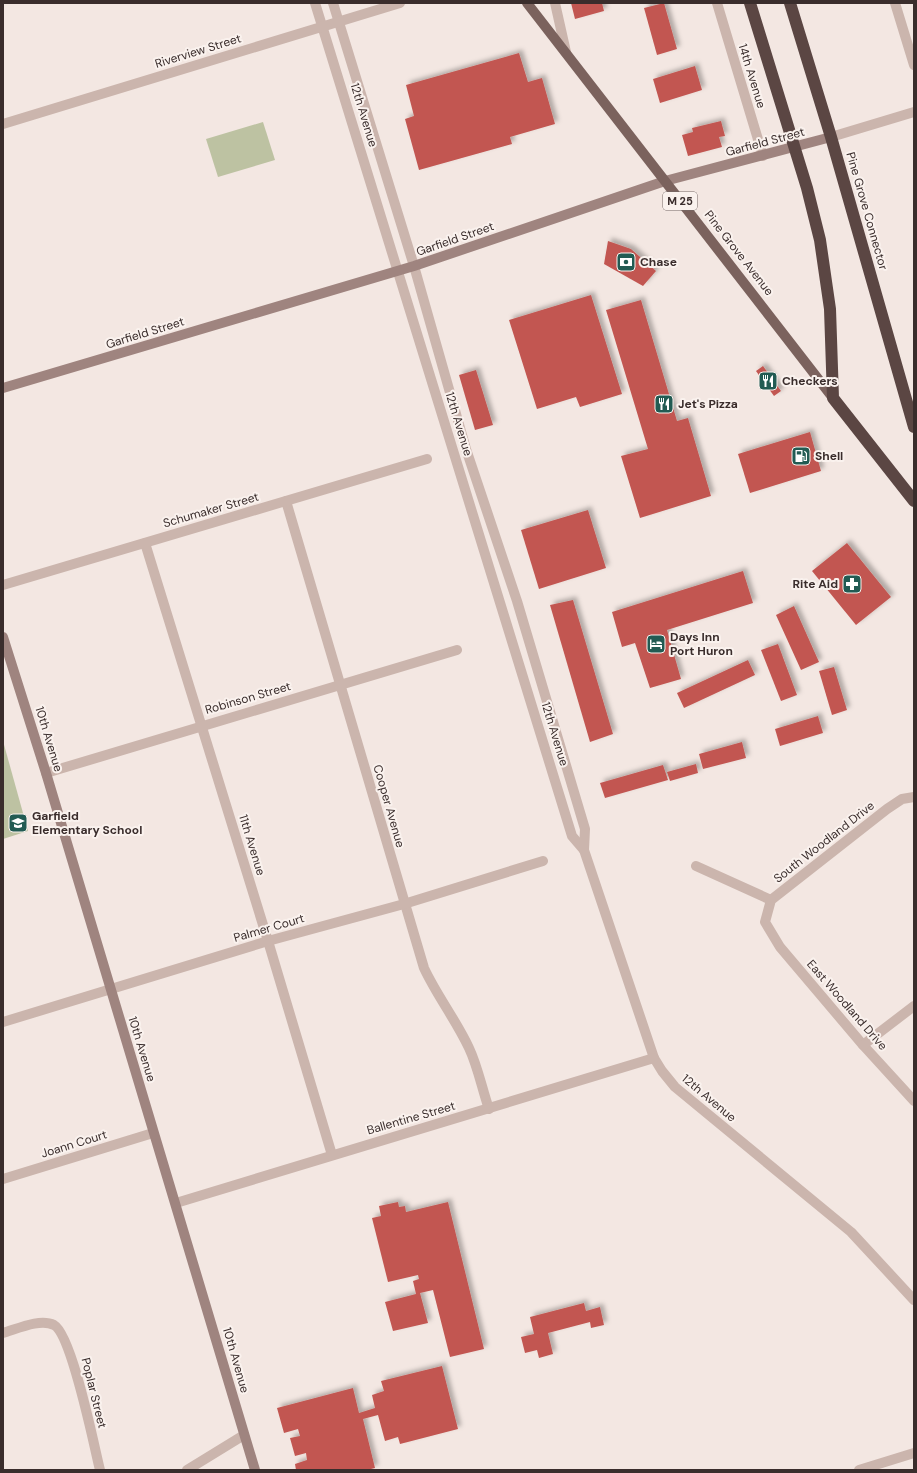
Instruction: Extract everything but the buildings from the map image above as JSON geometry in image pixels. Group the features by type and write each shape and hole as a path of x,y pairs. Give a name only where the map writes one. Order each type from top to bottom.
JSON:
{"highway":[{"path":"750,3 815,214 826,272 830,309 832,398"},
{"name":"Pine Grove Connector","path":"790,3 831,137 914,427"},
{"name":"Pine Grove Avenue","path":"832,398 914,501"}],"main road":[{"name":"Pine Grove Avenue","path":"527,3 832,398"}],"street":[{"name":"12th Avenue","path":"315,3 572,836 584,850"},
{"name":"12th Avenue","path":"334,3 414,266 466,449 517,601 585,829 584,850 654,1058 675,1087 851,1232 914,1300"},
{"name":"Riverview Street","path":"3,124 400,3"},
{"path":"555,3 566,52"},
{"name":"14th Avenue","path":"717,3 763,156"},
{"path":"895,3 914,65"},
{"name":"Garfield Street","path":"3,388 398,271 665,182 831,137 914,112"},
{"name":"Schumaker Street","path":"3,585 427,460"},
{"name":"Cooper Avenue","path":"286,501 404,904 410,915 424,968 470,1050 489,1109"},
{"name":"11th Avenue","path":"145,543 202,725 332,1155"},
{"name":"10th Avenue","path":"3,637 46,773 255,1470"},
{"name":"Robinson Street","path":"46,773 202,725 457,650"},
{"name":"South Woodland Drive","path":"765,922 771,900 888,809 902,799 914,797"},
{"name":"Palmer Court","path":"3,1022 268,941 404,904 543,861"},
{"path":"696,866 771,900"},
{"name":"East Woodland Drive","path":"765,922 780,947 863,1045 914,1101"},
{"path":"863,1045 914,1006"},
{"name":"Ballentine Street","path":"176,1203 654,1058"},
{"name":"Joann Court","path":"3,1179 154,1133"},
{"name":"Poplar Street","path":"3,1333 36,1324 54,1326 65,1339 71,1356 100,1470"},
{"path":"187,1470 244,1435"},
{"path":"859,1470 914,1453"}],"green space":[{"path":"263,122 275,160 218,177 206,139"},
{"path":"3,741 28,831 3,839"}],"place":[{"name":"Chase","path":"626,262"},
{"name":"Checkers","path":"768,381"},
{"name":"Jet's Pizza","path":"664,404"},
{"name":"Shell","path":"801,456"},
{"name":"Rite Aid","path":"852,584"},
{"name":"Days Inn Port Huron","path":"656,644"},
{"name":"Garfield Elementary School","path":"18,823"}]}
